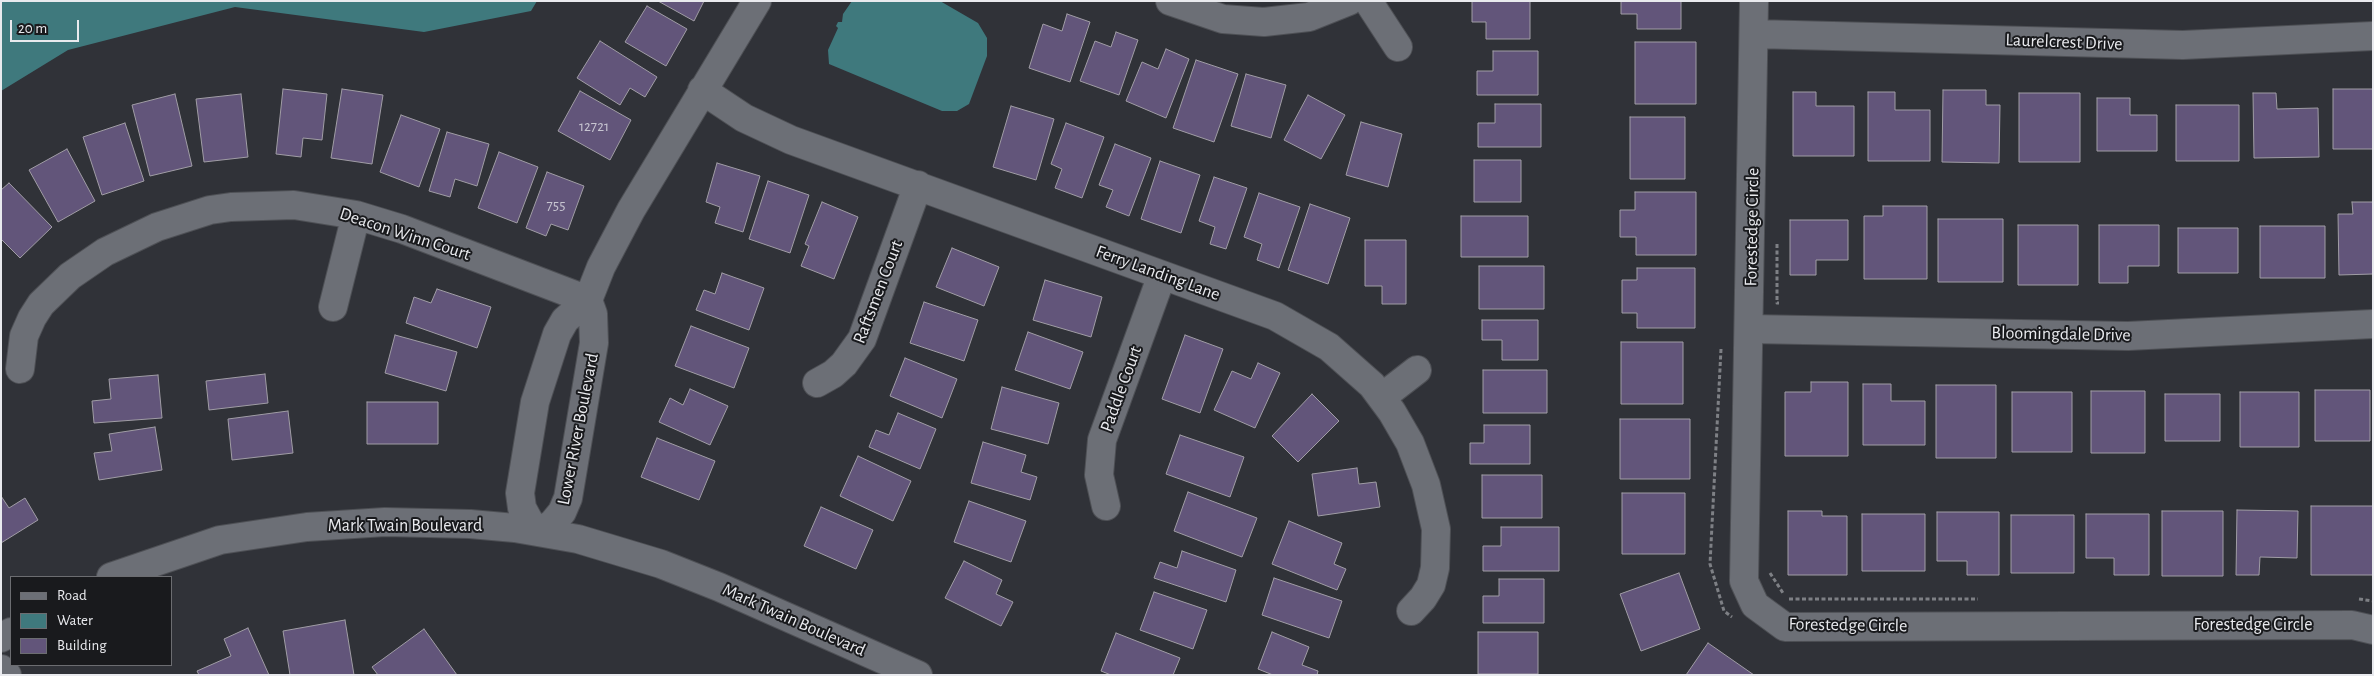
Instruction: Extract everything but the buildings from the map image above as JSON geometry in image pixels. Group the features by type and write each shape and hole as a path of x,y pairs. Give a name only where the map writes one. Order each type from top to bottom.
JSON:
{"street":[{"path":"538,532 522,508 520,493 535,402 557,334 565,320 588,300 614,240 702,90 757,1"},
{"path":"1170,1 1223,19 1264,22 1309,17 1349,1"},
{"path":"1368,1 1398,47"},
{"name":"Forestedge Circle","path":"1754,1 1750,329 1744,581 1755,605 1785,627 2352,625 2373,630"},
{"name":"Laurelcrest Drive","path":"1755,34 2183,45 2373,36"},
{"name":"Ferry Landing Lane","path":"702,90 722,105 767,129 1162,274 1294,325 1330,347 1346,360 1382,397 1400,424 1419,464 1428,492 1436,530 1437,549 1431,585 1423,598 1411,611"},
{"name":"Raftsmen Court","path":"817,383 833,374 844,364 862,339 918,185"},
{"name":"Deacon Winn Court","path":"20,369 24,336 32,318 41,304 70,276 105,252 130,239 184,217 231,207 294,205 356,215 417,235 588,300"},
{"path":"333,307 356,215"},
{"name":"Paddle Court","path":"1106,506 1099,475 1102,440 1162,274"},
{"name":"Lower River Boulevard","path":"538,532 552,524 562,512 568,498 594,343 593,314 588,300"},
{"name":"Bloomingdale Drive","path":"1750,329 2128,336 2373,324"},
{"path":"1382,397 1417,370"},
{"name":"Mark Twain Boulevard","path":"114,576 220,540 307,527 385,522 493,526 538,532 607,547 680,571 918,675"},
{"path":"1,669 7,675"}],"path":[{"path":"1777,234 1777,303"},
{"path":"1721,343 1710,564 1724,611 1739,622"},
{"path":"1768,571 1788,599 1987,599"},
{"path":"2356,599 2373,601"}],"water":[{"path":"1,1 537,1 531,11 424,32 235,7 68,50 1,91"},
{"path":"852,1 940,1 978,23 987,38 987,56 969,104 957,111 942,111 829,64 828,50 838,28 836,26 838,22 842,22 843,14"}]}
